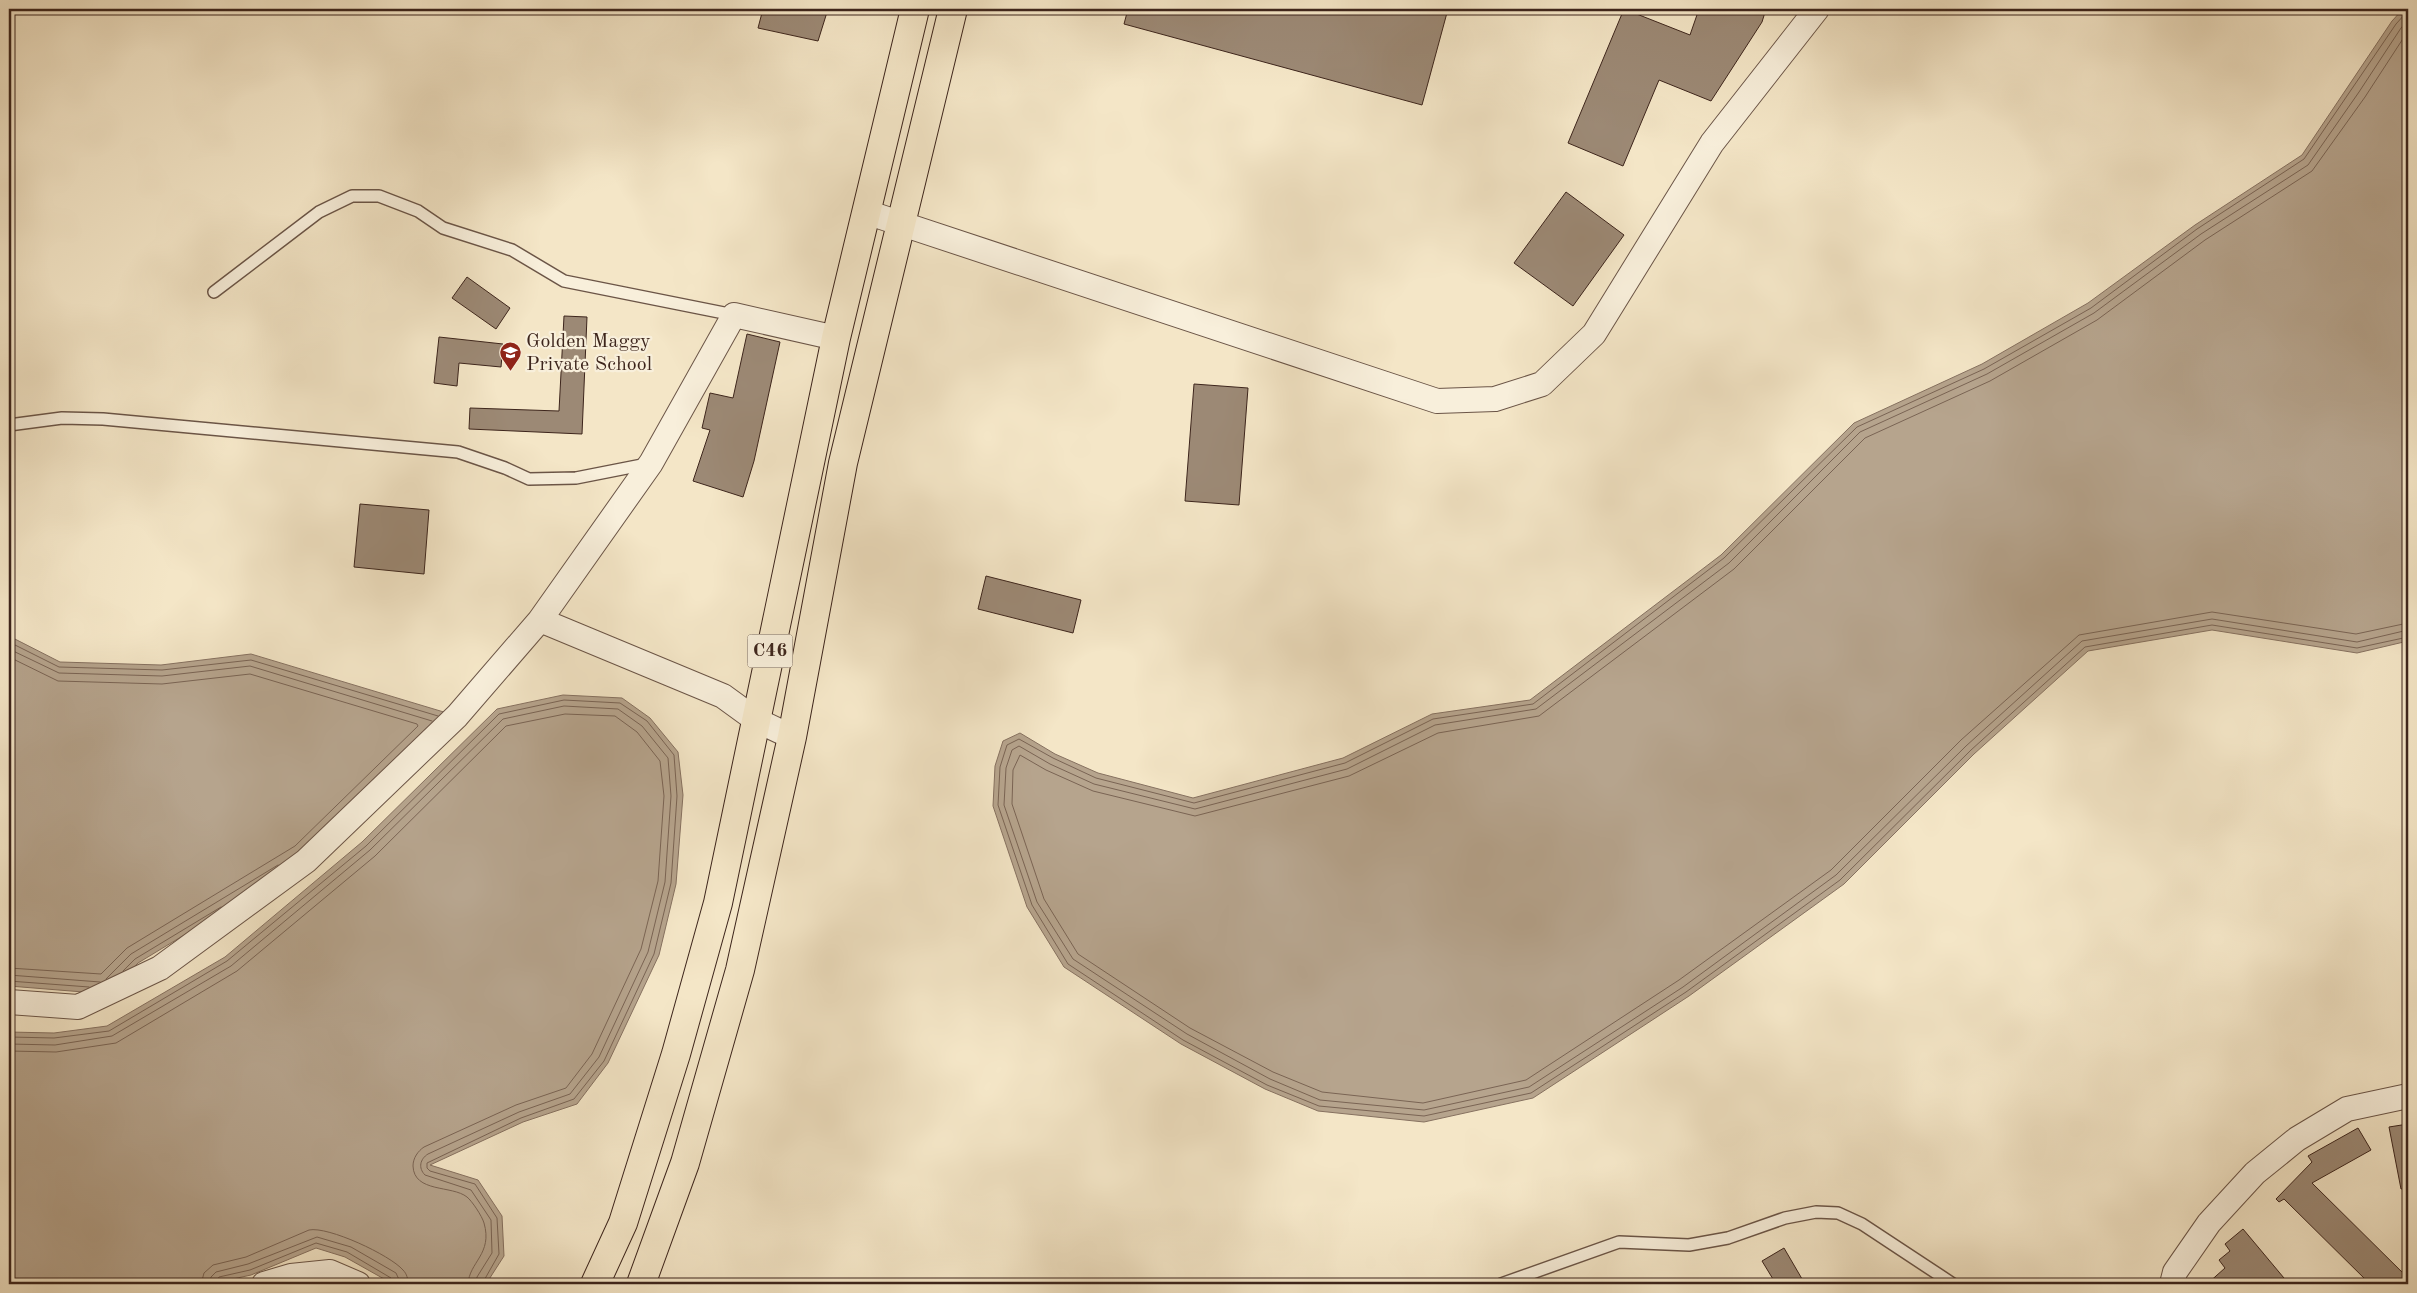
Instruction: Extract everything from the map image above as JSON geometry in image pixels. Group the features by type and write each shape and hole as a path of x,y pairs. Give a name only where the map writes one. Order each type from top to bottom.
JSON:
{"main road":[{"name":"C46","path":"596,1284 623,1223 676,1054 718,903 836,338 915,9"},
{"name":"C46","path":"641,1284 686,1163 740,970 792,737 843,463 953,9"},
{"path":"657,1284 686,1163"}],"street":[{"path":"866,212 1437,401 1495,399 1542,384 1594,334 1712,143 1817,9"},
{"path":"9,1002 78,1007 160,968 306,861 457,716 540,620 651,463 734,316 836,338"},
{"path":"540,620 723,696 756,720 792,737"},
{"path":"2172,1284 2175,1272 2209,1223 2255,1173 2297,1139 2348,1109 2408,1096"},
{"path":"264,1284 291,1276 330,1272 358,1284"}],"lane":[{"path":"214,292 319,212 352,196 379,196 418,211 444,228 512,250 564,281 734,316"},
{"path":"9,425 62,418 103,419 179,428 458,452 505,468 529,479 576,478 651,463"},
{"path":"1508,1283 1619,1242 1689,1245 1728,1238 1786,1218 1816,1212 1838,1213 1862,1224 1953,1284"}],"water":[{"path":"2403,9 2408,9 2408,641 2357,653 2212,630 2088,651 1974,754 1844,884 1689,996 1533,1098 1424,1122 1318,1111 1265,1089 1181,1044 1064,967 1027,907 993,806 995,766 1003,741 1020,733 1055,754 1098,773 1193,798 1343,758 1432,714 1530,700 1721,555 1854,423 1982,364 2088,303 2195,225 2302,155 2392,21"},
{"path":"9,636 60,662 161,665 251,654 457,716 306,861 138,963 108,994 9,986"},
{"path":"563,695 622,698 650,718 678,752 683,795 676,884 659,955 608,1063 577,1104 523,1122 430,1165 478,1180 502,1216 504,1256 486,1284 393,1284 345,1257 316,1248 251,1275 210,1284 9,1284 9,1032 54,1033 107,1026 225,957 362,842 497,709"}],"building":[{"path":"763,9 828,9 818,41 758,28"},
{"path":"1128,9 1448,9 1422,105 1124,24"},
{"path":"1624,9 1690,35 1699,9 1766,9 1762,22 1711,101 1659,80 1623,166 1568,143"},
{"path":"1566,192 1624,235 1573,306 1514,263"},
{"path":"467,277 510,308 496,329 452,298"},
{"path":"564,316 587,317 582,434 469,429 470,408 559,411"},
{"path":"747,334 780,342 754,461 743,497 693,481 710,430 702,428 710,393 733,398"},
{"path":"439,337 503,344 501,367 459,363 457,386 434,383"},
{"path":"1194,384 1248,388 1239,505 1185,501"},
{"path":"360,504 429,510 424,574 354,567"},
{"path":"986,576 1081,600 1073,633 978,609"},
{"path":"2408,1124 2408,1188 2401,1189 2389,1127"},
{"path":"2358,1128 2371,1150 2312,1183 2408,1278 2408,1284 2370,1284 2284,1199 2279,1202 2276,1199 2312,1162 2308,1156"},
{"path":"2243,1229 2289,1284 2207,1284 2225,1268 2219,1260 2230,1251 2225,1244"},
{"path":"1784,1248 1805,1284 1776,1284 1762,1261"}],"place":[{"name":"Golden Maggy Private School","path":"510,372"}]}
